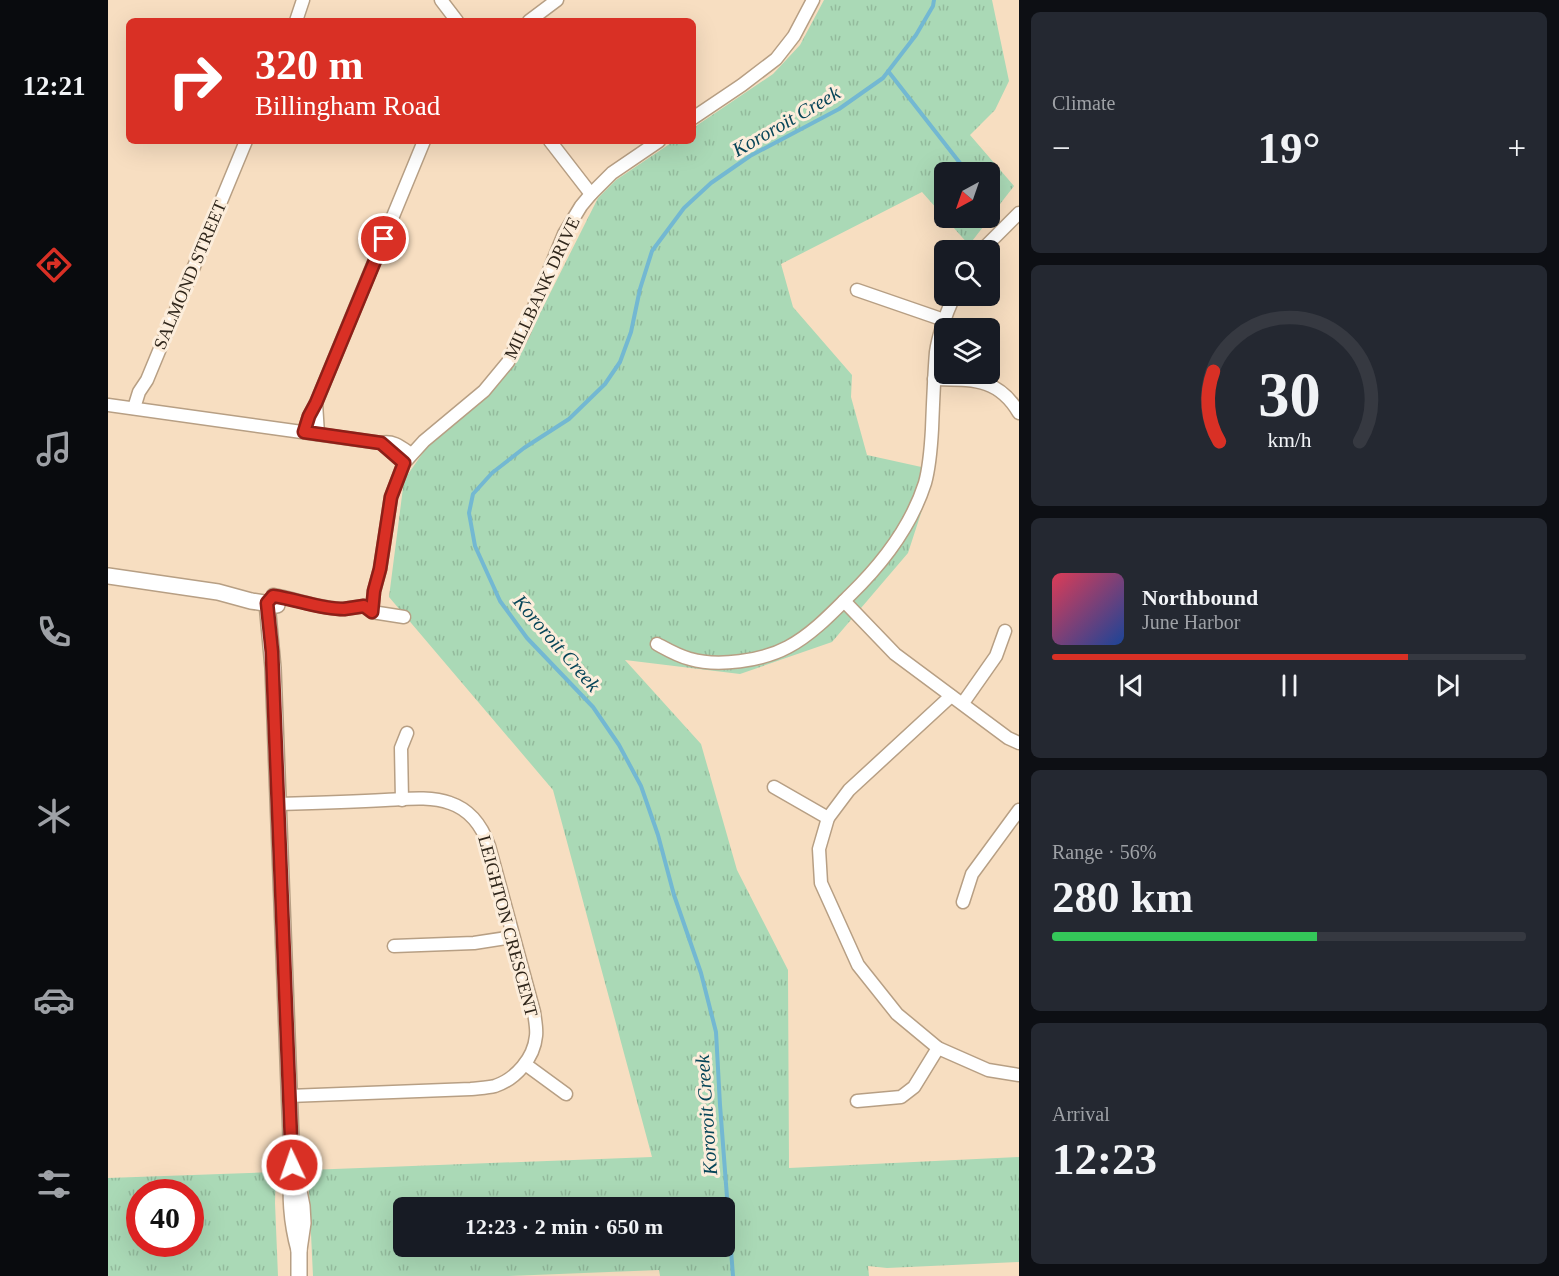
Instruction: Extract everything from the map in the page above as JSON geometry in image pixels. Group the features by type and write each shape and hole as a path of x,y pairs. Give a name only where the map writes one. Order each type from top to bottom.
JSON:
{"street":[{"path":"297,18 303,0"},
{"path":"441,0 455,18"},
{"path":"533,18 557,0"},
{"path":"696,116 776,59 794,36 813,0"},
{"name":"SALMOND STREET","path":"140,409 147,380 245,144"},
{"path":"304,432 423,144"},
{"path":"552,144 591,194"},
{"name":"MILLBANK DRIVE","path":"376,613 374,591 380,569 391,497 408,459 423,441 484,391 508,362 524,331 564,234 579,208 612,173 655,144"},
{"path":"992,240 1019,213"},
{"path":"857,290 938,318"},
{"path":"657,644 692,659 712,662 735,662 772,654 787,648 805,636 844,601 887,555 900,536 920,497 930,457 934,379"},
{"path":"990,384 1003,393 1019,413"},
{"path":"316,403 318,434"},
{"path":"108,405 381,443 408,459"},
{"path":"108,576 272,601 287,598 313,605 343,609 362,617 376,613 404,617"},
{"path":"272,601 272,652 292,1165 290,1188 292,1226 299,1250 299,1276"},
{"path":"844,601 895,654 1008,738 1019,743"},
{"path":"963,703 996,656 1005,631"},
{"path":"951,696 849,790 828,818 819,849 821,883 858,965 897,1014 938,1048 988,1070 1019,1075"},
{"path":"402,800 401,748 407,733"},
{"path":"774,787 828,818"},
{"name":"LEIGHTON CRESCENT","path":"278,804 437,800 460,807 476,820 486,837 536,1025 534,1047 525,1064 498,1085 486,1088 289,1096"},
{"path":"963,902 972,874 1019,810"},
{"path":"394,946 474,943 513,937"},
{"path":"857,1101 901,1097 914,1087 938,1048"},
{"path":"525,1064 566,1094"}],"green space":[{"path":"824,0 992,0 1009,81 995,110 970,135 993,162 934,162 934,206 922,192 781,264 793,307 852,375 851,397 867,455 935,470 908,553 832,642 740,674 625,660 701,744 737,870 788,970 789,1168 1019,1157 1019,1262 887,1268 868,1266 869,1276 660,1276 659,1270 509,1276 313,1276 308,1170 652,1157 553,790 389,597 404,480 431,441 489,395 522,349 598,198 616,180 670,144 696,144 696,126 773,74 800,45"},
{"path":"1000,170 1014,186 1000,204"},
{"path":"954,228 982,228 973,240 965,240"},
{"path":"276,1172 278,1276 108,1276 108,1178"}],"waterway":[{"name":"Kororoit Creek","path":"733,1276 716,1032 701,973 674,895 658,835 641,786 619,745 593,707 527,638 500,601 475,546 469,513 473,494 492,473 524,448 569,419 605,384 620,362 631,332 640,289 652,251 684,208 711,183 750,156 839,109 883,78 916,35 933,6 934,0"},
{"path":"888,71 959,162"}],"route":[{"path":"292,1165 272,652 267,603 273,596 343,609 364,606 372,612 388,508 404,463 381,443 304,432 384,239"}]}
